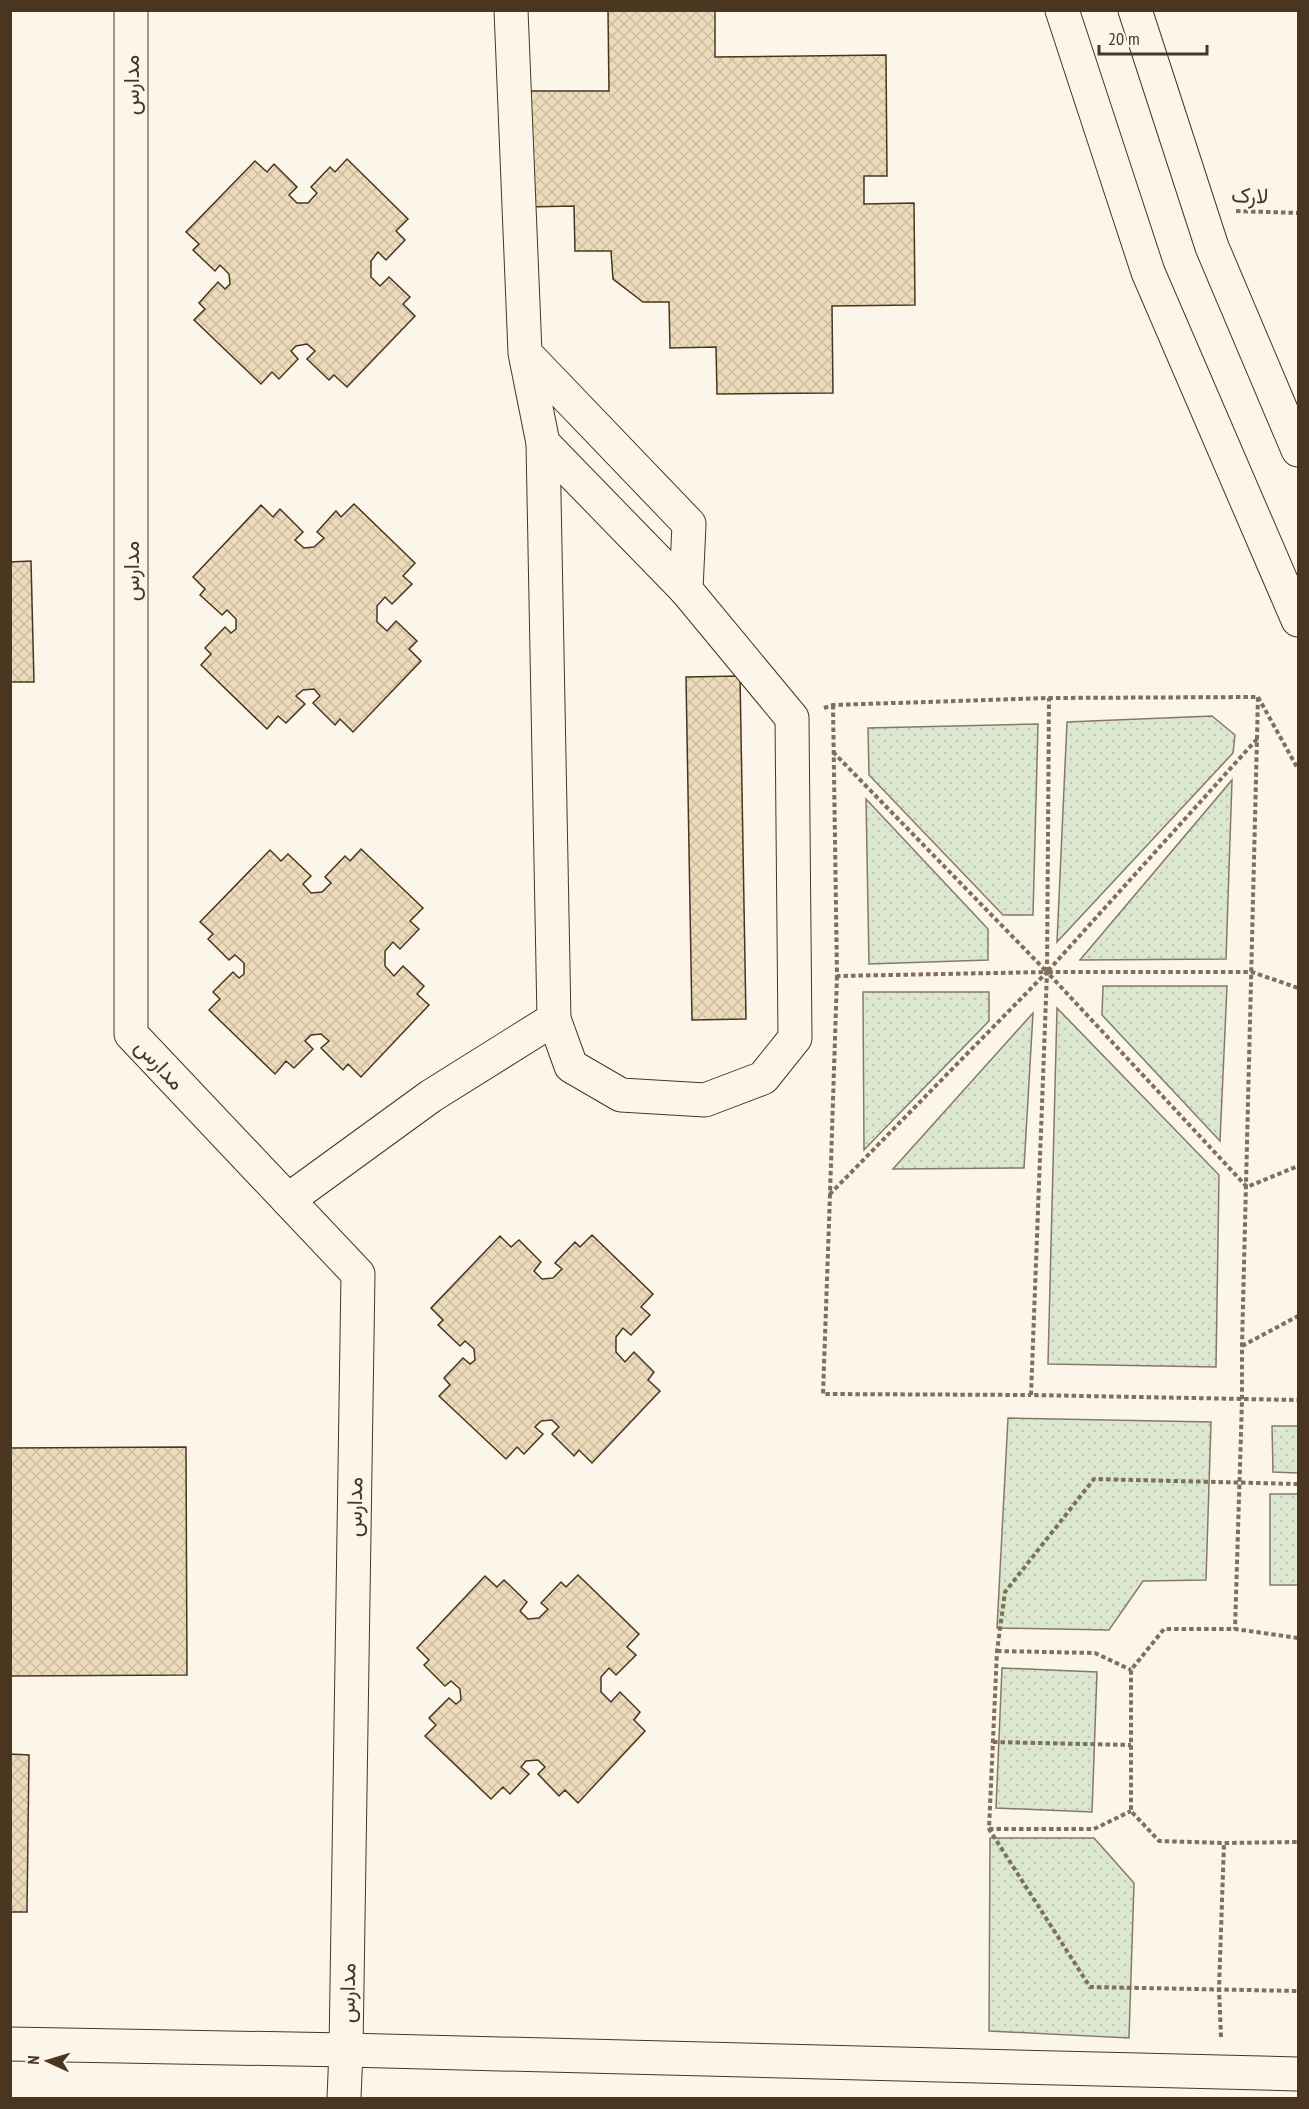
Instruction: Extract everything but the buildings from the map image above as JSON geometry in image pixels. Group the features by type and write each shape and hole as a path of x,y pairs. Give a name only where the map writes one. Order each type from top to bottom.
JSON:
{"street":[{"name":"مدارس","path":"131,10 131,1034 358,1274 344,2098"},
{"path":"511,10 525,353 543,443 554,1019 572,1066 621,1095 705,1100 762,1078 795,1038 792,718 686,590 543,443"},
{"path":"1062,10 1148,272 1299,620"},
{"path":"1135,10 1212,247 1299,450"},
{"path":"525,353 689,524 686,590"},
{"path":"288,1200 431,1096 554,1019"},
{"path":"10,2044 346,2050 1299,2074"}],"path":[{"name":"لارک","path":"1200,210 1299,213"},
{"path":"792,718 833,705 1049,698 1258,697"},
{"path":"1235,1629 1258,697"},
{"path":"1258,697 1299,769"},
{"path":"1031,1395 1047,972 1049,698"},
{"path":"833,705 837,976 823,1394 1299,1400"},
{"path":"830,1194 1047,972 1257,739"},
{"path":"833,752 1047,972 1247,1187"},
{"path":"837,976 1047,972 1252,972 1299,988"},
{"path":"1247,1187 1299,1167"},
{"path":"1242,1346 1299,1316"},
{"path":"1299,1484 1094,1479 1005,1592 997,1651 989,1829 1090,1987 1299,1991"},
{"path":"1298,1842 1159,1841 1131,1811 1131,1670 1164,1629 1235,1629 1299,1638"},
{"path":"997,1651 1095,1653 1131,1670"},
{"path":"993,1742 1131,1745"},
{"path":"989,1829 1094,1829 1131,1811"},
{"path":"1222,2073 1219,1989 1224,1843"}],"green space":[{"path":"1212,716 1235,735 1233,753 1057,942 1067,722"},
{"path":"1038,724 1033,915 1003,915 869,775 868,728"},
{"path":"1232,780 1226,959 1080,960"},
{"path":"866,799 988,929 988,960 869,964"},
{"path":"1103,986 1227,986 1220,1141 1102,1015"},
{"path":"863,992 989,992 989,1021 864,1150"},
{"path":"1057,1008 1219,1175 1216,1367 1048,1364"},
{"path":"1033,1013 1024,1168 893,1169"},
{"path":"1008,1418 1211,1422 1206,1580 1143,1581 1109,1630 997,1628"},
{"path":"1272,1426 1298,1426 1298,1473 1273,1472"},
{"path":"1270,1494 1298,1494 1298,1585 1270,1585"},
{"path":"1002,1668 1097,1672 1092,1812 996,1808"},
{"path":"990,1838 1094,1838 1134,1883 1129,2038 989,2031"}]}
